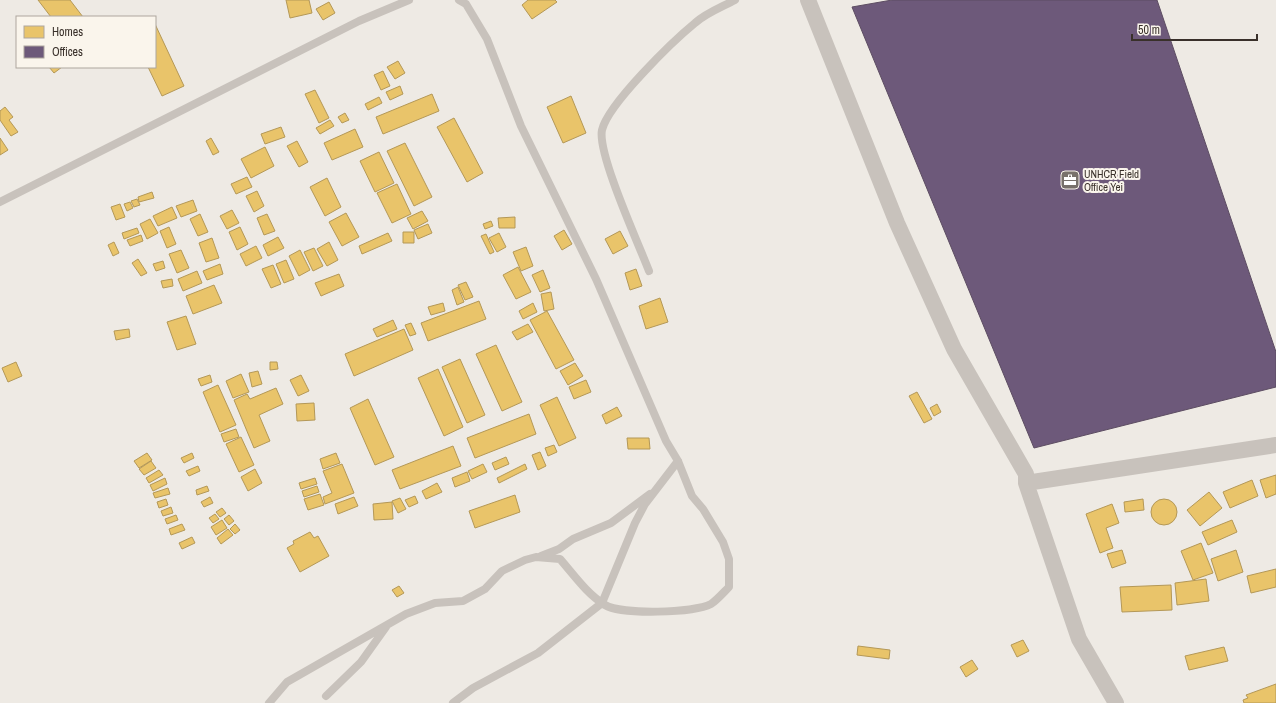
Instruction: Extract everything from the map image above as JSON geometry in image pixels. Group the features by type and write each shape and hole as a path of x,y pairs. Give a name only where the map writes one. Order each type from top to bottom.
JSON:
{"street":[{"path":"808,0 897,223 935,307 954,348 1026,474 1026,483 1079,639 1116,703"},
{"path":"1026,483 1276,445"}],"lane":[{"path":"0,202 359,21 409,0"},
{"path":"459,0 466,4 486,38 522,126 596,279 666,441 678,461 692,496 703,509 722,542 729,560 729,587 711,604 679,612 640,612 606,606 589,592 560,560 536,557"},
{"path":"649,271 610,172 604,152 602,131 612,109 666,50 696,22 735,0"},
{"path":"453,703 473,688 538,653 602,603 635,523 655,490 678,461"},
{"path":"269,703 287,682 387,624 406,614 435,603 464,601 485,588 502,571 524,560 559,549 573,539 611,523 655,490"},
{"path":"326,696 361,662 387,624"}],"building: Homes":[{"path":"38,0 70,0 82,16 50,16"},
{"path":"286,0 309,0 312,13 290,18"},
{"path":"528,0 555,0 557,2 532,19 522,5"},
{"path":"1032,0 1146,0 1150,21 1125,25 1122,6 1060,16 1063,37 1039,41"},
{"path":"948,1 954,23 932,28 927,6"},
{"path":"329,2 335,13 323,20 316,9"},
{"path":"875,7 883,25 871,31 862,13"},
{"path":"156,26 184,86 162,96 148,68 156,68"},
{"path":"884,27 894,47 880,54 870,34"},
{"path":"1004,30 1016,56 963,79 951,54"},
{"path":"1140,58 1153,88 1138,94 1135,87 1106,99 1096,76"},
{"path":"398,61 405,73 395,79 387,67"},
{"path":"50,68 61,68 54,73"},
{"path":"383,71 390,86 381,90 374,75"},
{"path":"939,84 945,102 925,109 919,92"},
{"path":"400,86 403,94 390,100 386,92"},
{"path":"315,90 329,118 319,123 305,94"},
{"path":"1039,92 1048,113 981,140 972,119"},
{"path":"432,94 439,111 383,134 376,117"},
{"path":"571,96 586,133 563,143 547,107"},
{"path":"379,97 382,103 368,110 365,104"},
{"path":"1124,97 1129,119 1083,130 1078,107"},
{"path":"948,101 958,121 943,128 939,119 913,134 905,119 916,114 918,118"},
{"path":"5,107 13,117 9,120 18,132 11,136 0,120 0,111"},
{"path":"1186,111 1199,126 1187,137 1173,122"},
{"path":"345,113 349,120 342,123 338,117"},
{"path":"454,118 483,173 467,182 437,127"},
{"path":"330,120 334,126 320,134 316,128"},
{"path":"281,127 285,137 265,144 261,134"},
{"path":"355,129 363,147 332,160 324,143"},
{"path":"1116,131 1124,152 1104,160 1096,138"},
{"path":"0,138 8,150 0,155"},
{"path":"211,138 219,152 213,155 206,141"},
{"path":"297,141 308,162 299,167 287,146"},
{"path":"405,143 432,197 414,206 387,151"},
{"path":"265,147 274,166 251,178 241,159"},
{"path":"379,152 394,183 375,192 360,161"},
{"path":"1178,155 1183,168 1188,167 1190,172 1185,174 1190,189 1170,196 1158,162"},
{"path":"1018,175 1033,203 1026,206 1032,219 1021,225 1015,214 1000,221 985,193"},
{"path":"247,177 252,187 236,194 231,184"},
{"path":"327,178 341,207 325,216 310,187"},
{"path":"397,184 411,214 392,223 377,193"},
{"path":"1152,184 1161,211 1130,221 1121,194"},
{"path":"257,191 264,206 254,212 246,196"},
{"path":"152,192 154,198 139,202 138,197"},
{"path":"137,199 140,205 134,207 131,201"},
{"path":"193,200 197,211 181,217 176,206"},
{"path":"130,202 133,208 127,211 124,204"},
{"path":"120,204 125,217 116,220 111,207"},
{"path":"1199,206 1212,246 1192,252 1180,213"},
{"path":"172,207 177,218 158,226 153,216"},
{"path":"232,210 239,223 227,229 220,216"},
{"path":"422,211 428,221 413,229 407,218"},
{"path":"346,213 359,237 342,246 329,222"},
{"path":"200,214 208,232 198,236 190,219"},
{"path":"267,214 275,231 264,235 257,218"},
{"path":"1045,216 1051,229 1041,234 1053,260 1036,268 1025,244 1015,249 1007,233"},
{"path":"515,217 515,228 499,228 498,218"},
{"path":"150,219 158,233 147,239 140,224"},
{"path":"491,221 493,226 485,229 483,224"},
{"path":"428,224 432,233 418,239 414,230"},
{"path":"169,227 176,244 167,248 160,231"},
{"path":"240,227 248,244 237,250 229,232"},
{"path":"137,228 139,233 124,239 122,233"},
{"path":"564,230 572,244 562,250 554,236"},
{"path":"620,231 628,246 613,254 605,239"},
{"path":"403,232 414,232 414,243 403,243"},
{"path":"388,233 392,241 362,254 359,246"},
{"path":"499,233 506,247 497,252 489,238"},
{"path":"486,234 494,252 490,254 481,236"},
{"path":"141,235 143,241 130,246 127,240"},
{"path":"278,237 284,248 268,256 263,245"},
{"path":"212,238 219,258 206,262 199,243"},
{"path":"114,242 119,253 113,256 108,245"},
{"path":"329,242 338,260 327,266 317,249"},
{"path":"256,246 262,258 246,266 240,254"},
{"path":"526,247 533,266 521,271 513,252"},
{"path":"314,248 323,266 313,271 304,252"},
{"path":"181,250 189,268 177,273 169,254"},
{"path":"300,250 310,270 299,276 289,256"},
{"path":"138,259 147,273 141,276 132,263"},
{"path":"286,260 294,279 284,283 276,264"},
{"path":"163,261 165,268 156,271 153,264"},
{"path":"1219,261 1237,300 1219,308 1201,270"},
{"path":"220,264 223,274 207,280 203,271"},
{"path":"273,265 281,284 271,288 262,269"},
{"path":"518,267 531,292 516,299 503,275"},
{"path":"636,269 642,286 630,290 625,273"},
{"path":"543,270 550,288 540,292 532,275"},
{"path":"197,271 202,283 183,291 178,279"},
{"path":"339,274 344,286 321,296 315,283"},
{"path":"1043,275 1062,310 1047,317 1029,282"},
{"path":"172,279 173,286 163,288 161,281"},
{"path":"466,282 473,297 465,300 458,285"},
{"path":"214,285 222,303 193,314 186,296"},
{"path":"458,287 464,302 457,305 452,290"},
{"path":"551,292 554,309 544,311 541,294"},
{"path":"660,298 668,322 646,329 639,306"},
{"path":"479,301 486,319 428,341 421,323"},
{"path":"443,303 445,311 431,315 428,307"},
{"path":"533,303 537,312 523,319 519,311"},
{"path":"547,311 574,360 556,369 530,320"},
{"path":"186,316 196,344 177,350 167,322"},
{"path":"393,320 397,329 377,337 373,329"},
{"path":"411,323 416,334 410,336 405,325"},
{"path":"528,324 533,332 517,340 512,332"},
{"path":"129,329 130,337 116,340 114,331"},
{"path":"404,329 413,350 354,376 345,354"},
{"path":"1071,330 1086,357 1068,367 1053,340"},
{"path":"496,345 522,402 502,411 476,354"},
{"path":"460,359 485,415 467,423 442,367"},
{"path":"16,362 22,376 8,382 2,368"},
{"path":"270,362 277,362 278,369 270,370"},
{"path":"575,363 583,376 568,385 560,371"},
{"path":"438,369 463,427 444,436 418,378"},
{"path":"258,371 262,384 252,387 249,373"},
{"path":"241,374 249,392 233,398 226,381"},
{"path":"210,375 212,382 201,386 198,379"},
{"path":"301,375 309,391 298,396 290,380"},
{"path":"586,380 591,392 574,399 569,387"},
{"path":"218,385 236,425 220,432 203,392"},
{"path":"276,388 283,404 259,415 270,441 254,448 234,400 247,394 250,399"},
{"path":"917,392 932,419 924,423 909,396"},
{"path":"557,397 576,438 559,446 540,405"},
{"path":"368,399 394,457 375,465 350,408"},
{"path":"314,403 315,420 297,421 296,404"},
{"path":"937,404 941,412 934,416 930,408"},
{"path":"617,407 622,416 606,424 602,415"},
{"path":"529,414 536,434 475,458 467,438"},
{"path":"236,429 239,437 224,442 221,434"},
{"path":"241,437 254,465 239,472 226,444"},
{"path":"627,438 649,438 650,449 628,449"},
{"path":"554,445 557,452 548,456 545,448"},
{"path":"453,446 461,466 400,489 392,470"},
{"path":"540,452 546,466 538,470 532,455"},
{"path":"147,453 152,460 139,468 134,461"},
{"path":"192,453 194,458 184,463 181,458"},
{"path":"336,453 340,463 323,469 320,459"},
{"path":"506,457 509,464 495,470 492,463"},
{"path":"151,461 156,468 144,475 139,469"},
{"path":"342,464 354,493 325,504 323,497 332,493 323,471"},
{"path":"483,464 487,472 472,479 468,471"},
{"path":"525,464 527,469 499,483 497,478"},
{"path":"198,466 200,471 189,476 186,471"},
{"path":"255,469 262,483 248,491 241,477"},
{"path":"159,470 163,475 149,483 146,478"},
{"path":"467,472 470,481 455,487 452,478"},
{"path":"1276,475 1276,494 1266,498 1260,480"},
{"path":"165,478 167,484 153,491 150,485"},
{"path":"315,478 317,484 301,489 299,483"},
{"path":"1252,480 1258,496 1230,508 1223,492"},
{"path":"437,483 442,492 426,499 422,491"},
{"path":"207,486 209,491 197,495 196,490"},
{"path":"317,486 319,492 304,497 302,491"},
{"path":"168,488 170,494 155,498 153,493"},
{"path":"1209,492 1222,508 1200,526 1187,510"},
{"path":"320,494 324,505 308,510 304,499"},
{"path":"515,495 520,512 475,528 469,511"},
{"path":"415,496 418,503 409,507 405,500"},
{"path":"210,497 213,503 204,507 201,502"},
{"path":"354,497 358,506 338,514 335,504"},
{"path":"400,498 406,509 398,513 392,501"},
{"path":"166,499 168,505 159,508 157,502"},
{"path":"1143,499 1144,510 1125,512 1124,502"},
{"path":"1164,499 1173,503 1177,512 1173,521 1164,525 1155,521 1151,512 1155,503"},
{"path":"392,502 393,519 374,520 373,504"},
{"path":"1112,504 1119,523 1106,528 1113,548 1100,553 1086,514"},
{"path":"171,507 173,513 163,516 161,511"},
{"path":"222,508 226,513 220,517 216,512"},
{"path":"215,514 219,519 213,523 209,518"},
{"path":"176,515 178,520 167,524 165,519"},
{"path":"229,515 234,521 229,525 224,519"},
{"path":"222,520 227,528 216,535 211,527"},
{"path":"1232,520 1237,532 1208,545 1202,532"},
{"path":"182,524 185,530 171,535 169,529"},
{"path":"235,524 240,530 235,534 230,529"},
{"path":"228,529 233,535 221,544 217,538"},
{"path":"310,532 314,538 318,536 329,556 300,572 287,548 294,544 293,541"},
{"path":"192,537 195,543 182,549 179,543"},
{"path":"1201,543 1213,573 1193,580 1181,551"},
{"path":"1122,550 1126,563 1112,568 1107,554"},
{"path":"1236,550 1243,572 1218,581 1211,559"},
{"path":"1276,569 1276,587 1251,593 1247,576"},
{"path":"1206,579 1209,601 1177,605 1175,583"},
{"path":"1171,585 1172,610 1122,612 1120,587"},
{"path":"399,586 404,593 397,597 392,590"},
{"path":"1023,640 1029,651 1017,657 1011,645"},
{"path":"858,646 890,650 889,659 857,655"},
{"path":"1224,647 1228,661 1189,670 1185,656"},
{"path":"972,660 978,669 966,677 960,667"},
{"path":"1276,684 1276,703 1244,703 1243,700 1248,698 1246,695"}],"building: Offices":[{"name":"UNHCR Field Office Yei","path":"892,0 1157,0 1276,352 1276,387 1034,448 852,7"}],"place":[{"name":"UNHCR Field Office Yei","path":"1070,180"}]}
